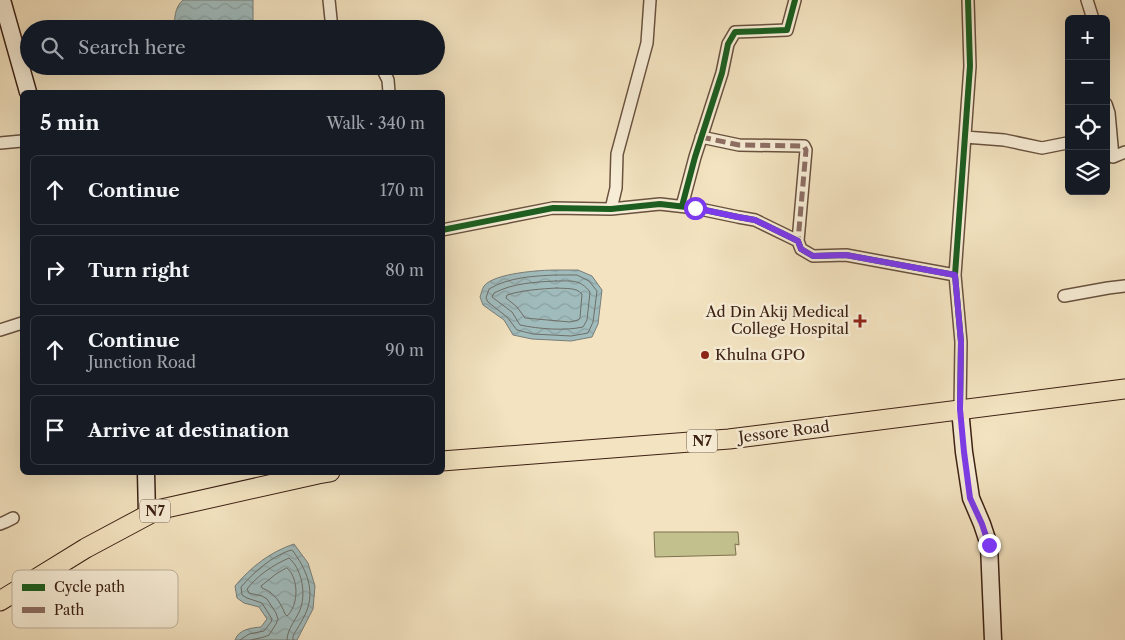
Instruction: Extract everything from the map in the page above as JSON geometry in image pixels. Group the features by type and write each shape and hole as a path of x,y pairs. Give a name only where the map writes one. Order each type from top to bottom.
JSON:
{"highway":[{"name":"Jessore Road","path":"445,461 729,439 1125,389"},
{"name":"N7","path":"50,570 152,512 314,475"},
{"name":"N7","path":"0,601 12,594"}],"main road":[{"path":"2,0 20,64"},
{"path":"10,0 20,35"},
{"path":"23,75 27,90"},
{"path":"31,75 35,90"},
{"path":"960,409 970,498 989,545 993,640"},
{"path":"146,475 152,512"},
{"path":"152,512 156,475"}],"street":[{"path":"329,0 331,20"},
{"path":"611,209 616,188 617,154 647,43 650,0"},
{"path":"682,206 722,73 728,44 735,32 786,30 795,0"},
{"path":"960,409 961,342 955,275 970,66 968,0"},
{"path":"1088,0 1092,15"},
{"path":"386,75 389,90"},
{"path":"1106,105 1114,157 1125,152"},
{"path":"702,137 740,145 804,146 806,150 798,241 801,249 813,256 846,255 955,275"},
{"path":"965,137 1004,140 1042,148 1065,143"},
{"path":"0,143 20,140"},
{"path":"445,229 553,208 611,209 660,204 695,208 755,220 798,241"},
{"path":"1064,296 1125,286"},
{"path":"0,330 20,324"},
{"path":"0,524 13,518"}],"shaded area":[{"path":"654,532 738,532 739,545 735,544 736,555 655,557"}],"water":[{"path":"183,0 253,0 253,20 175,20 176,10"},
{"path":"578,270 592,276 602,290 598,324 592,337 571,341 532,339 513,335 504,320 483,305 480,297 484,286 497,278 518,273"},
{"path":"294,544 308,563 315,586 313,609 297,640 235,640 242,631 261,627 267,619 259,607 244,603 237,598 235,586 262,561 277,551"}],"marked path":[{"path":"701,137 739,145 804,146 806,150 798,241"}],"cycle path":[{"path":"682,206 695,157 722,73 728,44 735,32 787,30 795,0"},
{"path":"960,409 961,342 955,275 970,66 968,0"},
{"path":"445,229 553,208 611,209 660,204 695,208 755,220 798,241 801,249 813,256 846,255 955,275"}],"place":[{"name":"Ad Din Akij Medical College Hospital","path":"860,321"},
{"name":"Khulna GPO","path":"705,355"}],"route":[{"path":"695,208 755,220 798,241 801,249 813,256 846,255 955,275 961,342 960,409 964,452 970,498 989,545"}]}
